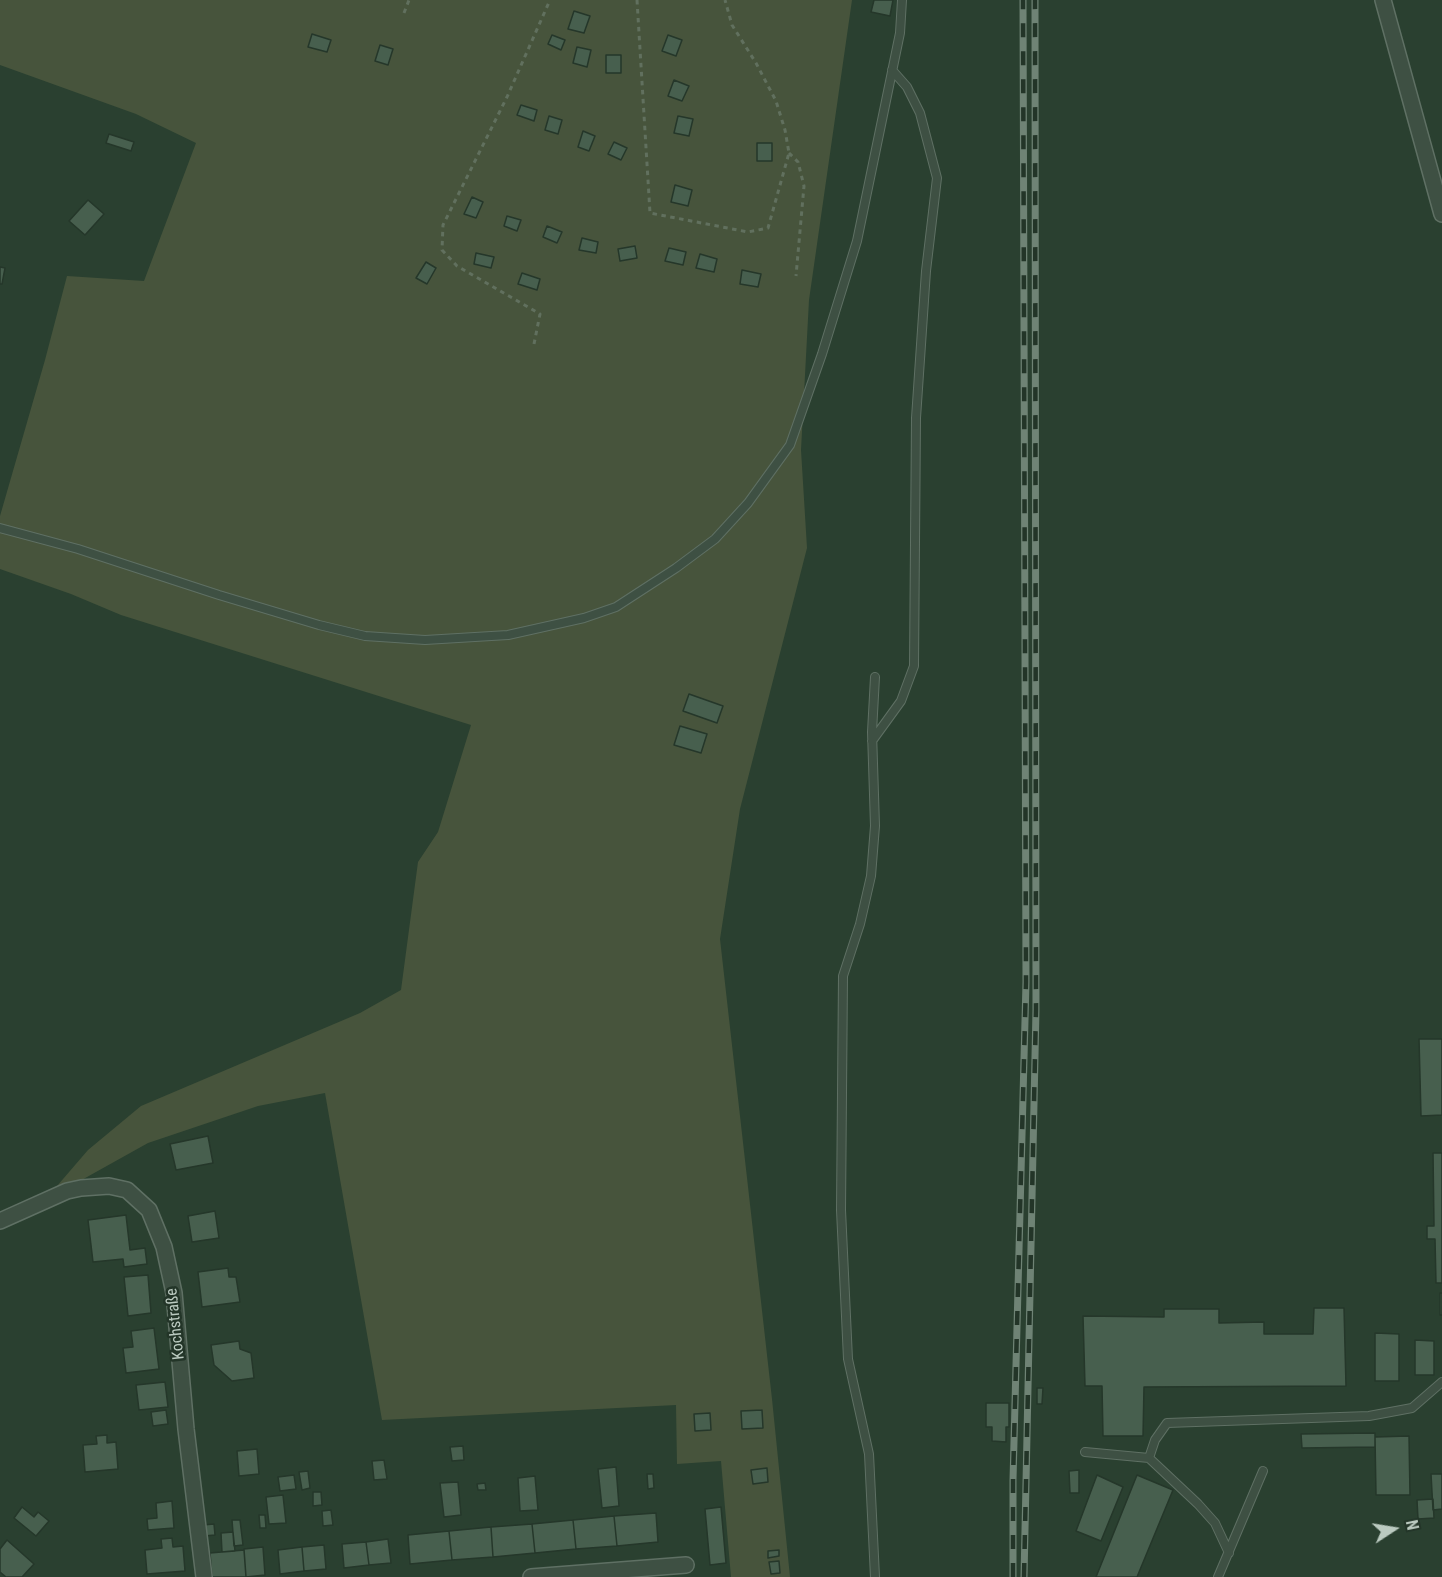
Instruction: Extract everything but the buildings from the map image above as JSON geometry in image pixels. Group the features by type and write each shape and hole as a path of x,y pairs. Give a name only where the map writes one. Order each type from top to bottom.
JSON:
{"street":[{"path":"1383,0 1442,214"},
{"name":"Kochstraße","path":"0,1221 67,1191 81,1188 110,1186 127,1190 149,1210 164,1247 174,1293 186,1429 204,1577"},
{"path":"531,1577 686,1565"}],"lane":[{"path":"0,528 78,549 230,599 365,636 425,640 508,634 574,620 616,607 676,568 715,539 748,503 790,445 822,354 857,241 900,33 902,0"},
{"path":"872,741 901,701 914,666 916,418 926,271 937,178 920,113 908,87 892,70"},
{"path":"875,678 872,741 875,826 871,876 860,924 843,976 841,1210 848,1359 869,1454 875,1577"},
{"path":"1149,1458 1155,1440 1167,1423 1369,1416 1412,1408 1442,1382"},
{"path":"1085,1452 1149,1458 1215,1523 1228,1552"},
{"path":"1218,1577 1263,1471"}],"path":[{"path":"404,13 409,0"},
{"path":"534,344 540,315 457,266 442,250 443,225 507,97 550,0"},
{"path":"638,0 650,213 748,232 768,228 789,153 776,100 732,25 725,0"},
{"path":"789,153 798,162 804,186 796,276"}],"green space":[{"path":"0,0 852,0 809,300 801,450 807,548 740,809 720,939 790,1577 731,1577 721,1461 677,1464 676,1405 382,1420 325,1093 258,1106 148,1143 26,1211 57,1186 88,1150 141,1106 360,1013 401,990 418,862 438,832 471,725 121,615 71,594 0,569 0,516 67,276 144,281 196,143 136,114 0,65"}],"railway":[{"path":"1013,1577 1013,1480 1026,982 1023,0"},
{"path":"1024,1577 1036,1009 1035,0"}]}
